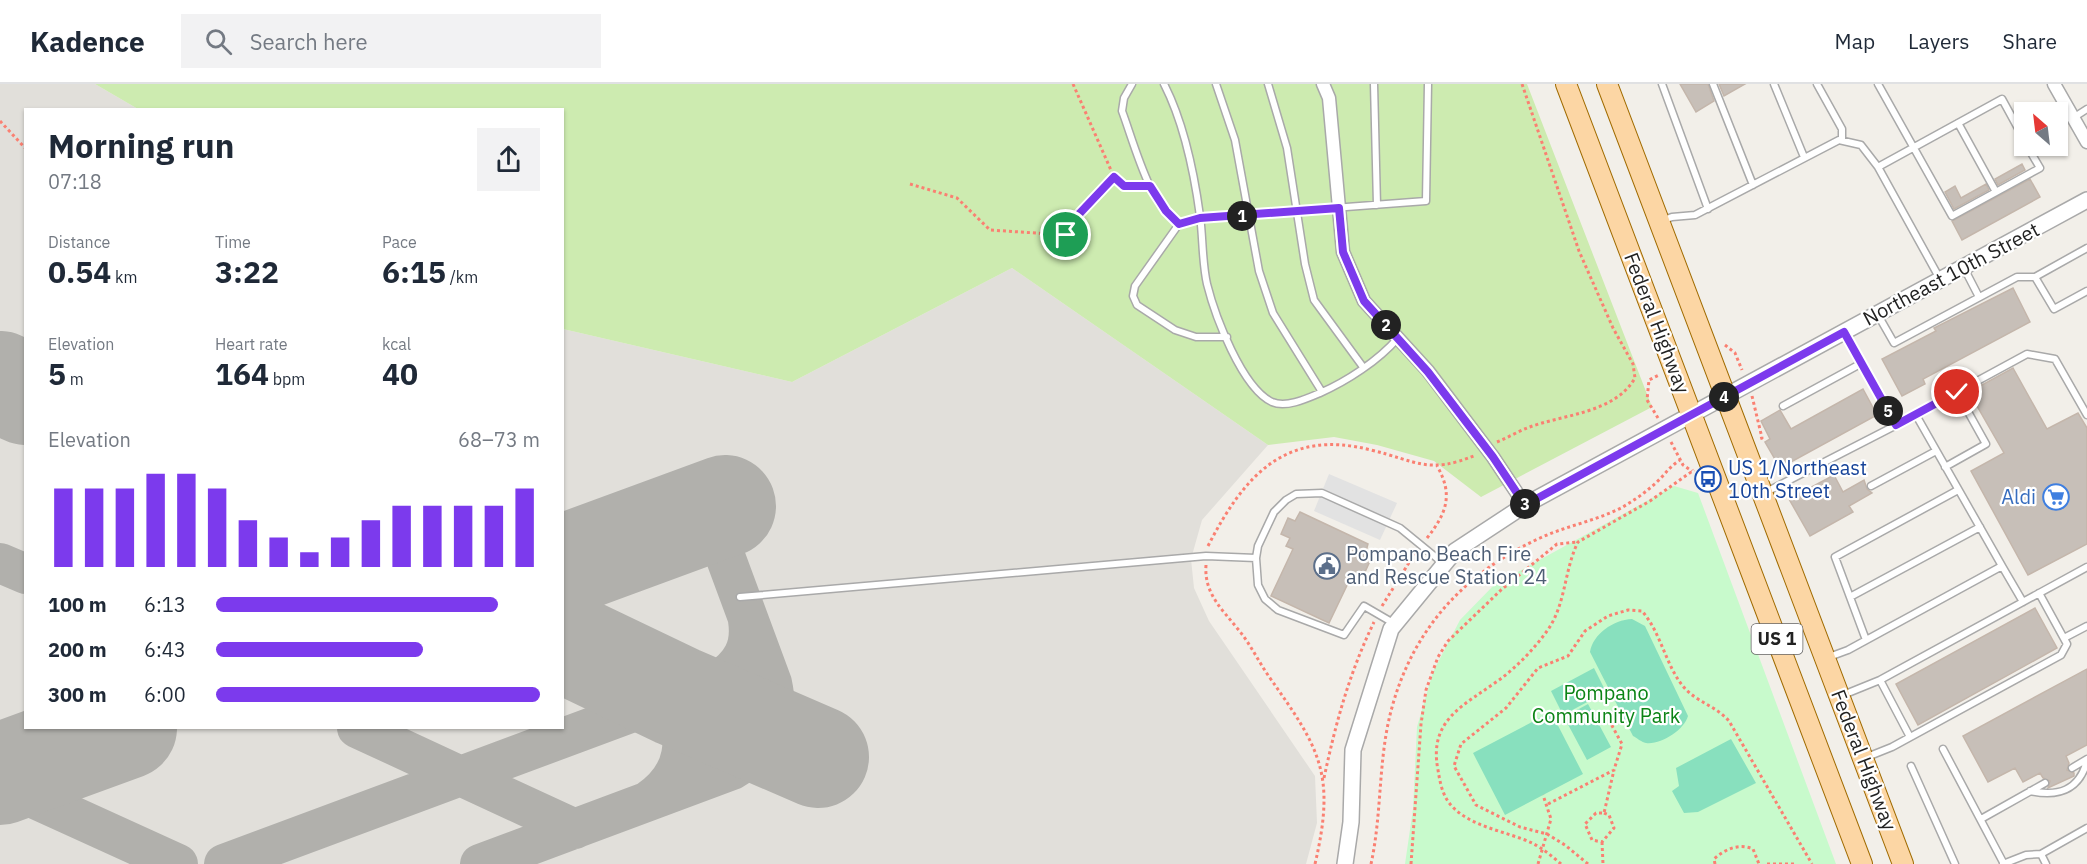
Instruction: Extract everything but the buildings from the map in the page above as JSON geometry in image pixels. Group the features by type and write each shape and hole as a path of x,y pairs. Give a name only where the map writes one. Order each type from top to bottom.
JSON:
{"main road":[{"name":"Federal Highway","path":"1566,84 1862,864"},
{"name":"Federal Highway","path":"1607,84 1903,864"}],"street":[{"path":"1323,84 1329,98 1343,252 1364,301 1428,372 1486,448 1525,505"},
{"path":"2054,84 2087,142"},
{"name":"Northeast 10th Street","path":"1345,864 1351,822 1353,750 1391,628 1455,551 1525,505 2087,200"}],"lane":[{"path":"1164,84 1175,106 1200,218 1207,283 1239,364 1257,393 1274,403 1304,400 1342,383 1398,338"},
{"path":"1216,84 1235,140 1251,216 1259,271 1273,313 1322,392"},
{"path":"1268,84 1287,148 1305,264 1314,300 1363,367"},
{"path":"1374,84 1377,205"},
{"path":"1227,337 1196,338 1175,330 1137,305 1133,296 1135,286 1179,224 1200,218 1251,216 1297,210 1426,201 1428,84"},
{"path":"1662,84 1708,209"},
{"path":"1713,84 1753,185"},
{"path":"1774,84 1804,158"},
{"path":"1817,84 1842,129 1842,140"},
{"path":"1878,84 1952,216 2040,168 2033,156"},
{"path":"1130,85 1124,98 1122,111 1150,186 1166,211 1179,224"},
{"path":"1878,167 2002,99 2014,121"},
{"path":"2073,118 2087,109"},
{"path":"1958,123 1996,192"},
{"path":"1659,221 1672,217 1695,215 1832,142 1842,140 1861,145 1878,167 1940,279"},
{"path":"1877,313 1894,343 2017,277 2036,277 2087,248"},
{"path":"1964,267 1980,297"},
{"path":"2036,277 2054,309 2087,291"},
{"path":"1844,332 1896,425"},
{"path":"1762,494 1916,415 2027,354 2039,354 2055,359 2087,415"},
{"path":"1783,406 1862,363"},
{"path":"1946,467 1986,444 1957,392"},
{"path":"1916,415 2023,602"},
{"path":"1871,486 1936,451"},
{"path":"1866,640 1835,557 1958,490"},
{"path":"1395,624 1364,606 1344,636 1278,610 1265,599 1258,585 1256,558 1261,539 1274,512 1296,494 1322,493 1400,528 1444,564"},
{"path":"1850,597 1980,527"},
{"path":"740,597 1206,556 1256,558"},
{"path":"1825,658 1866,640 2002,566"},
{"path":"1840,696 1880,680 2087,567"},
{"path":"1863,758 1910,737 2061,656 2067,644 2039,593"},
{"path":"2064,638 2087,626"},
{"path":"1880,680 1910,737"},
{"path":"1943,749 2004,864 2026,855 2041,854 2087,828"},
{"path":"2030,791 2048,795 2062,792 2084,774 2087,760"},
{"path":"2072,768 2087,760"},
{"path":"1911,766 1955,864"},
{"path":"1981,819 2045,783"},
{"path":"2041,854 2046,864"}],"path":[{"path":"1073,84 1114,177 1124,186 1150,186"},
{"path":"1315,864 1324,811 1324,780 1319,758 1308,732 1259,662 1250,644 1209,592 1206,571 1207,548 1219,524 1261,469 1283,454 1312,446 1341,444 1431,466 1450,465 1526,428 1607,404 1628,391 1635,378 1633,364 1613,328 1579,251 1522,84"},
{"path":"0,121 24,147"},
{"path":"910,184 957,198 990,231 1066,235 1080,213 1114,177"},
{"path":"1371,864 1382,757 1390,712 1400,679 1424,632 1442,609 1490,567 1538,539 1620,508 1640,496 1680,460"},
{"path":"1411,864 1421,724 1426,690 1438,657 1448,641 1501,590 1557,544 1578,542 1650,501 1692,471"},
{"path":"1561,864 1543,850 1475,820 1451,805 1440,783 1436,750 1443,727 1450,716 1468,699 1506,674 1549,629 1556,615 1578,542"},
{"path":"1588,864 1547,834 1520,827 1476,805 1454,766 1461,744 1506,708 1538,668 1568,656 1585,631 1608,616 1628,610 1642,611 1651,621 1680,682 1694,699 1721,712 1729,721 1812,864"},
{"path":"1604,813 1622,744 1610,722 1622,714"},
{"path":"1548,804 1614,770"},
{"path":"1538,864 1551,819 1548,804 1543,795"},
{"path":"1602,842 1592,840 1585,824 1596,813 1609,815 1614,828 1602,842 1603,864"},
{"path":"1714,864 1714,859 1723,851 1743,845 1753,849 1759,864"},
{"path":"1767,864 1794,864"}],"shaded area":[{"path":"0,84 95,84 136,108 24,108 24,729 564,729 564,329 792,382 1012,268 1268,445 1202,520 1191,559 1194,588 1209,621 1315,776 1317,823 1306,864 0,864"},
{"path":"1329,474 1397,503 1380,540 1314,511"}],"green space":[{"path":"95,84 1527,84 1652,407 1481,497 1434,461 1377,445 1334,437 1268,445 1012,268 792,382 564,329 564,108 136,108"},
{"name":"Pompano Community Park","path":"1674,486 1698,493 1836,864 1405,864 1413,809 1417,727 1433,672 1460,620 1494,585"},
{"path":"1632,619 1645,626 1688,716 1677,731 1658,742 1644,742 1633,736 1590,652 1595,639 1605,629 1618,622"},
{"path":"1594,668 1606,692 1563,715 1551,691"},
{"path":"1588,704 1611,747 1587,760 1564,717"},
{"path":"1551,712 1583,774 1505,815 1473,753"},
{"path":"1731,739 1756,783 1698,812 1684,813 1672,791 1679,786 1676,768"}],"taxiway":[{"path":"480,864 732,770 755,753 769,734 775,711 772,683 725,556 720,548 698,532 681,528 662,529"},
{"path":"0,563 24,573"},
{"path":"224,864 719,680 734,668 744,654 748,639 748,620"},
{"path":"648,801 671,779 678,767 683,741 677,696"},
{"path":"359,729 575,829"},
{"path":"0,783 178,864"}],"runway":[{"path":"0,382 24,393"},
{"path":"564,565 725,506"},
{"path":"564,642 677,696 818,757"},
{"path":"0,774 123,729"}],"place":[{"name":"US 1/Northeast 10th Street","path":"1708,479"},
{"name":"Aldi","path":"2056,497"},
{"name":"Pompano Beach Fire and Rescue Station 24","path":"1327,566"}],"route":[{"path":"1066,235 1080,213 1114,177 1124,186 1150,186 1166,211 1179,224 1200,218 1339,208 1343,252 1364,301 1428,372 1493,457 1525,505 1844,332 1896,425 1957,392"}]}
